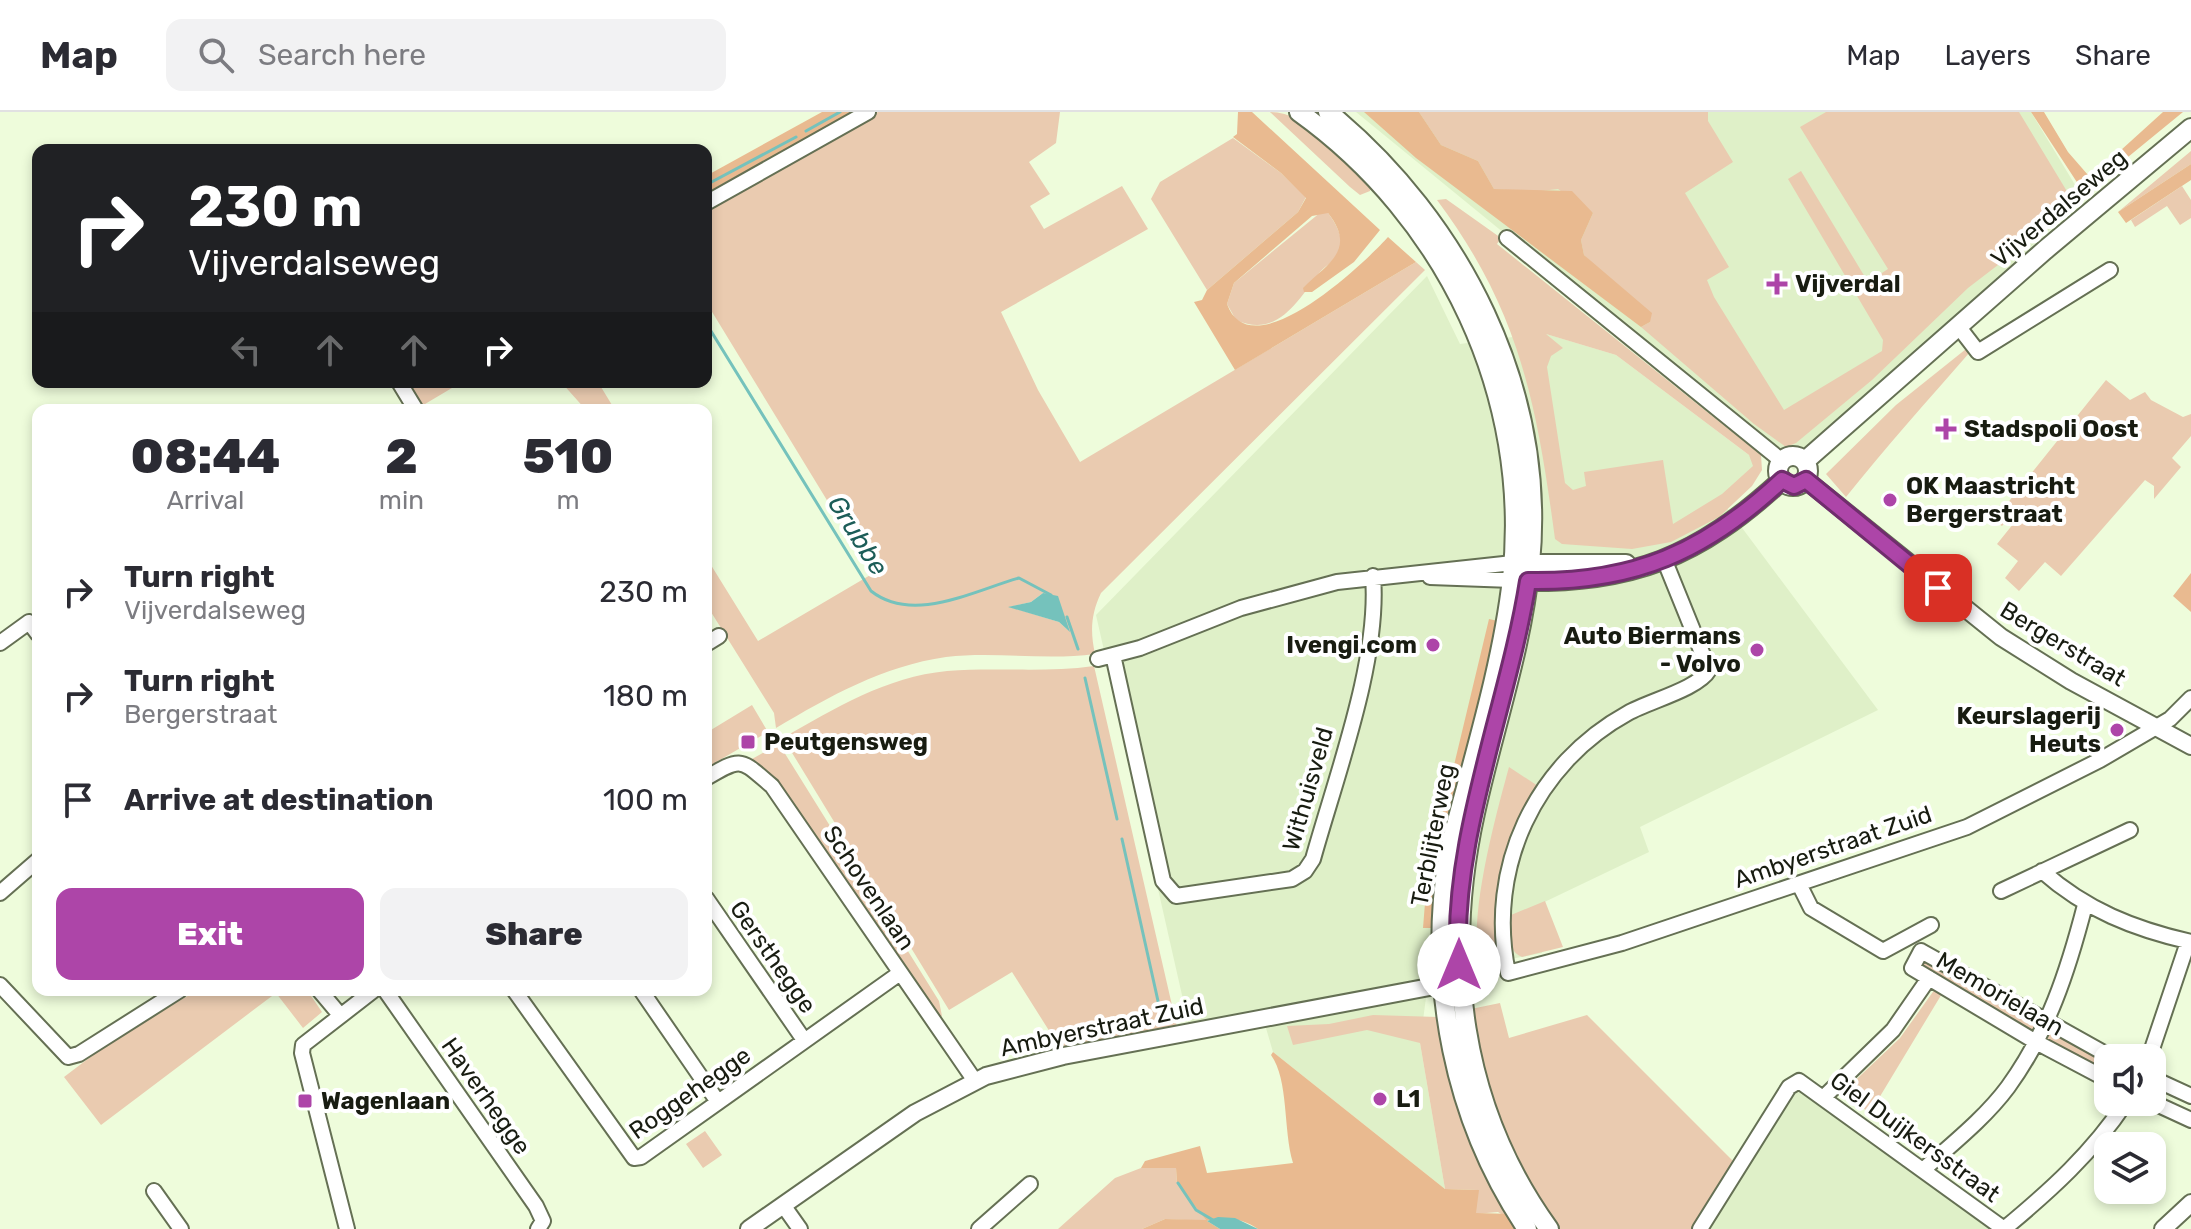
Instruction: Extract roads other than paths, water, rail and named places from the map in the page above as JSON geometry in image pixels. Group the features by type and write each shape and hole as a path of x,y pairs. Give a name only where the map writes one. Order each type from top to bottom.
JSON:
{"main road":[{"path":"1299,112 1416,212"},
{"path":"1328,112 1377,155 1416,212"},
{"name":"Vijverdalseweg","path":"1805,461 2191,128"},
{"name":"Terblijterweg","path":"1416,212 1475,291 1509,376 1529,468 1521,572 1448,856 1441,914 1450,983 1451,1049 1469,1112 1497,1179 1527,1229"},
{"path":"1792,455 1805,461 1809,470 1806,480 1794,486 1782,480 1778,471 1782,461 1792,455"},
{"path":"1521,572 1664,559 1727,527 1782,480"},
{"name":"Terblijterweg","path":"1450,983 1487,1112 1511,1168 1549,1229"}],"street":[{"path":"712,200 868,112"},
{"path":"1507,238 1782,461"},
{"path":"1958,326 1978,352 2110,270"},
{"name":"Bergerstraat","path":"1806,480 2001,637 2191,746"},
{"name":"Ambyerstraat Zuid","path":"1664,559 1709,670 1699,681 1640,706 1598,732 1569,758 1538,797 1517,837 1506,880 1502,936 1508,973 1622,943 1986,819 2059,783 2170,719 2191,698"},
{"path":"1098,659 1276,597 1373,576 1521,572"},
{"name":"Withuisveld","path":"1113,655 1163,881 1170,893 1176,896 1292,879 1305,871 1313,859 1350,725 1375,628 1373,576"},
{"path":"0,643 32,628"},
{"name":"Schovenlaan","path":"712,774 733,762 743,763 772,786 975,1081"},
{"path":"2001,891 2130,830"},
{"path":"0,893 32,865"},
{"path":"2042,871 2085,905 2134,927 2190,942 2154,1044"},
{"path":"1799,884 1811,908 1883,951 1931,925"},
{"path":"1923,1170 2007,1088 2036,1042 2065,979 2085,905"},
{"name":"Gersthegge","path":"712,907 804,1040"},
{"name":"Memorielaan","path":"2094,1048 1921,951 1912,968 2094,1073"},
{"name":"Roggehegge","path":"518,996 634,1158 641,1157 900,973"},
{"path":"1823,1098 1893,1030 1929,978"},
{"name":"Ambyerstraat Zuid","path":"749,1229 923,1108 975,1081 1048,1059 1450,983"},
{"path":"0,985 68,1057 79,1054 160,996"},
{"path":"324,996 340,1015"},
{"path":"347,1229 302,1053 307,1039 366,996"},
{"name":"Haverhegge","path":"389,996 536,1206 543,1221 538,1229"},
{"path":"645,996 718,1102"},
{"name":"Giel Duijkersstraat","path":"1700,1229 1789,1087 1799,1081 2004,1229"},
{"path":"2166,1084 2191,1096"},
{"path":"2166,1108 2191,1120"},
{"path":"2004,1229 2059,1184 2089,1153 2116,1116"},
{"path":"979,1229 1030,1184"},
{"path":"154,1191 181,1229"},
{"path":"2163,1229 2191,1203"},
{"path":"783,1205 800,1229"}],"water":[{"path":"1043,593 1058,596 1070,632 1059,622 1008,607 1031,602"},
{"path":"1218,1217 1235,1218 1258,1229 1220,1229 1207,1221"}],"waterway":[{"name":"Grubbe","path":"806,131 840,112"},
{"name":"Grubbe","path":"712,182 796,137"},
{"name":"Grubbe","path":"712,333 871,591 905,605 924,605 963,597 1019,578 1051,595"},
{"name":"Grubbe","path":"1067,617 1078,649"},
{"name":"Grubbe","path":"1085,678 1117,819"},
{"name":"Grubbe","path":"1122,839 1160,1010"},
{"name":"Grubbe","path":"1120,1030 1144,1026"},
{"path":"1178,1183 1196,1210 1213,1220"}],"place":[{"name":"Vijverdal","path":"1777,284"},
{"name":"Stadspoli Oost","path":"1946,429"},
{"name":"OK Maastricht Bergerstraat","path":"1890,500"},
{"name":"Ivengi.com","path":"1433,645"},
{"name":"Auto Biermans - Volvo","path":"1757,650"},
{"name":"Keurslagerij Heuts","path":"2117,730"},
{"name":"Peutgensweg","path":"748,742"},
{"name":"L1","path":"1380,1099"},
{"name":"Wagenlaan","path":"305,1101"}]}
